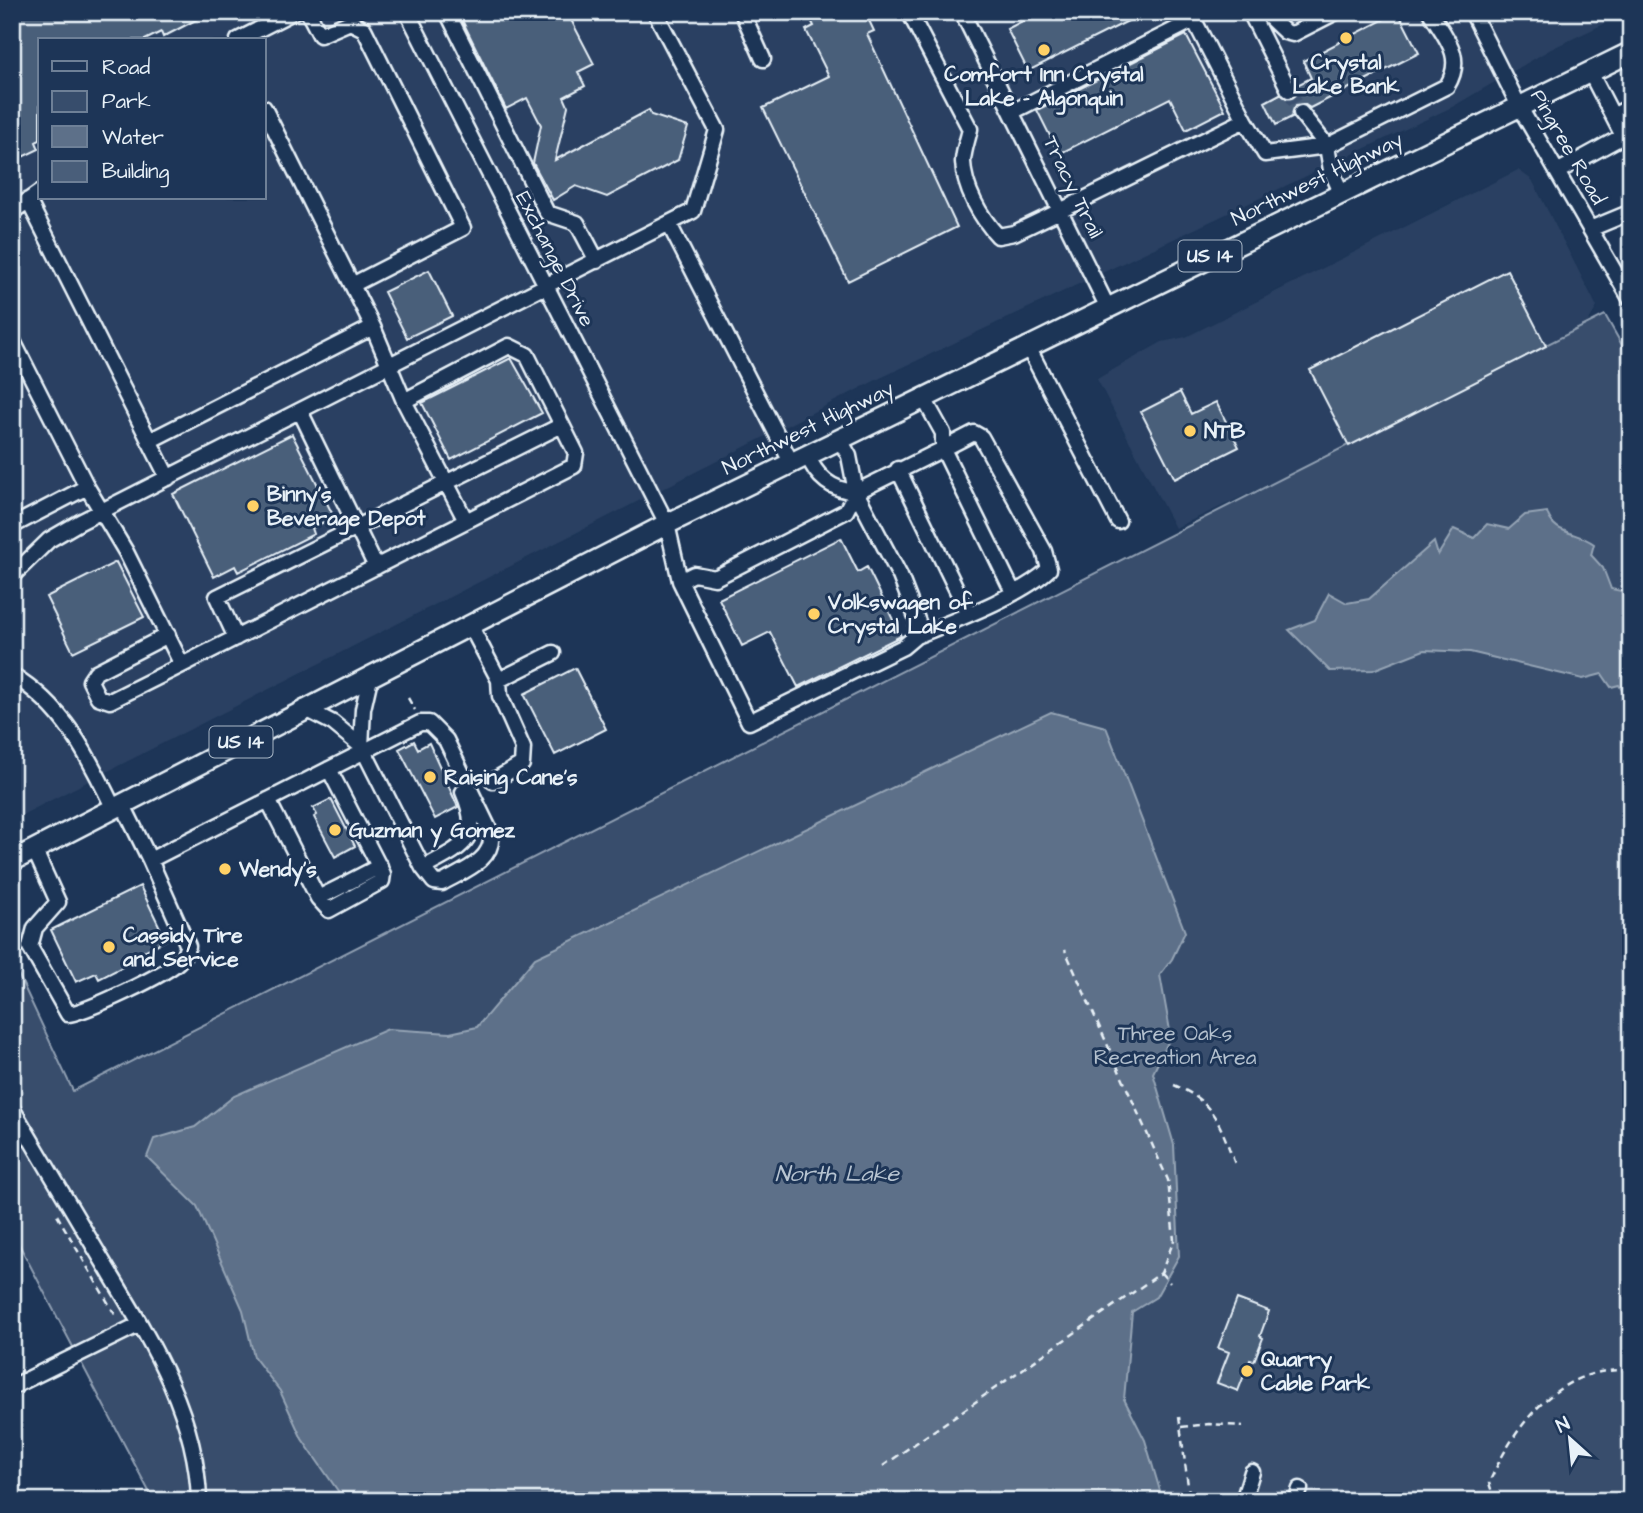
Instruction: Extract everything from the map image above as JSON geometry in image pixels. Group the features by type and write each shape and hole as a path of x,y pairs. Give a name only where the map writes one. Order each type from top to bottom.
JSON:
{"main road":[{"name":"Northwest Highway","path":"12,861 304,708 667,524 1027,345 1631,51"}],"street":[{"path":"242,38 293,12"},
{"path":"308,12 320,35 350,22 364,29 463,228 352,285"},
{"name":"Exchange Drive","path":"407,12 667,524 680,581 750,722 903,647 916,636"},
{"path":"447,12 547,213 577,223 597,261"},
{"path":"12,576 50,540 100,512 693,211 717,130 655,12"},
{"path":"743,12 764,59"},
{"path":"909,12 970,129 963,162 974,202 984,221 998,236 1014,233 1245,120"},
{"name":"Tracy Trail","path":"961,12 1062,210 1107,306"},
{"path":"1250,12 1289,90"},
{"path":"1264,12 1285,32 1293,34 1336,12"},
{"path":"1012,112 1194,20 1265,155 1327,146 1447,86 1456,72 1455,59 1430,12"},
{"name":"Pingree Road","path":"1472,12 1519,106 1631,300"},
{"path":"1557,172 1623,136 1590,72"},
{"path":"1612,116 1631,106"},
{"path":"266,112 373,327 404,401 466,521"},
{"path":"1301,113 1327,146 1331,170 1341,192"},
{"path":"12,212 34,196 168,478"},
{"path":"1590,229 1631,212"},
{"path":"668,224 799,458 828,483 841,491 856,492 974,433 981,437 1044,551 1049,569 1040,578 1013,592 916,636"},
{"path":"149,441 373,327"},
{"path":"12,339 100,512 126,552 182,665"},
{"path":"1027,345 1118,522"},
{"path":"168,635 96,672 90,681 98,697 110,701 574,466 576,453 527,355 509,346 404,401"},
{"path":"923,397 943,433 943,449 1013,592"},
{"path":"300,411 376,567"},
{"path":"236,638 217,597 562,425"},
{"path":"839,438 849,456 856,492 900,576 918,622 916,636"},
{"path":"898,469 968,613"},
{"path":"12,526 88,487"},
{"path":"680,581 694,574 715,578 846,511 856,492"},
{"path":"470,625 499,680 500,696 524,757 522,764 493,781"},
{"path":"499,680 554,653"},
{"path":"362,749 363,709 371,674"},
{"path":"12,675 30,685 67,723 118,805 150,860 183,929 188,946 180,961 105,1003 82,1013 68,1014 30,947 35,928 58,902 34,849"},
{"path":"150,860 330,769 362,749 420,723 437,727 480,808 493,844 475,864 442,883 434,882 423,867 362,749 333,723 304,708"},
{"path":"423,867 458,849 467,841 472,822 461,787 435,738 437,727"},
{"path":"268,800 318,898 329,910 382,881 380,866 330,769"},
{"path":"318,898 380,866"},
{"path":"12,1108 140,1324 177,1392 198,1480 199,1501"},
{"path":"12,1387 140,1324"},
{"path":"1243,1501 1252,1472"}],"path":[{"path":"883,1466 1161,1273 1174,1240 1168,1180 1065,950"},
{"path":"1174,1085 1197,1094 1219,1122 1235,1164"},
{"path":"55,1212 125,1332"},
{"path":"1161,1273 1170,1283"},
{"path":"1495,1501 1489,1483 1515,1431 1536,1408 1561,1388 1592,1374 1611,1368 1631,1371"},
{"path":"1179,1417 1190,1501"},
{"path":"1181,1427 1209,1423 1243,1426"}],"shaded area":[{"path":"12,12 1629,12 1551,49 1452,107 876,380 12,820"},
{"path":"1518,170 1532,180 1597,307 1588,322 1549,346 1351,446 1175,528 1097,379 1162,342 1186,337"}],"green space":[{"name":"Three Oaks Recreation Area","path":"1605,315 1631,361 1631,1501 154,1501 12,1231 12,961 73,1091"}],"water":[{"path":"1547,512 1554,525 1594,544 1591,555 1603,568 1611,589 1631,593 1631,602 1625,611 1631,622 1631,695 1626,697 1619,685 1611,687 1602,674 1583,679 1470,652 1424,650 1373,670 1330,671 1289,630 1315,620 1329,593 1347,603 1369,599 1434,542 1438,555 1454,529 1474,538 1487,524 1509,529 1525,515"},
{"name":"North Lake","path":"1051,712 1106,727 1185,932 1172,959 1160,975 1171,1036 1153,1073 1174,1145 1179,1256 1156,1297 1132,1312 1124,1399 1145,1440 1163,1501 345,1501 302,1439 280,1391 254,1357 243,1310 197,1206 147,1157 154,1139 195,1127 234,1096 388,1029 450,1033 477,1027 535,958"}],"building":[{"path":"12,12 211,12 163,37 161,32 149,38 38,38 38,149 12,162"},
{"path":"458,12 567,12 594,64 578,72 585,86 564,97 568,106 555,160 649,110 651,115 688,127 678,160 607,197 576,186 553,200 533,163 541,125 527,98 506,109"},
{"path":"807,12 865,12 874,31 867,34 957,227 848,281 763,108 829,76 806,30 814,26"},
{"name":"Comfort Inn Crystal Lake - Algonquin","path":"1040,12 1146,12 1028,71 1007,29"},
{"path":"1398,12 1419,53 1310,108 1304,104 1296,105 1292,117 1276,125 1265,102 1280,94 1288,99 1297,96 1297,85 1311,78 1303,61"},
{"path":"1186,35 1225,110 1186,130 1170,98 1059,154 1037,110"},
{"path":"429,270 452,316 407,338 384,292"},
{"path":"1507,270 1546,346 1349,446 1310,370"},
{"path":"511,358 542,413 451,460 422,403"},
{"name":"NTB","path":"1180,392 1191,414 1216,402 1239,447 1175,479 1141,412"},
{"name":"Binny's Beverage Depot","path":"292,434 334,517 312,528 314,534 238,572 235,566 214,577 173,494"},
{"path":"841,538 858,572 867,567 901,636 798,687 770,632 742,646 719,599"},
{"path":"116,562 144,617 73,652 46,597"},
{"path":"575,668 606,729 555,755 524,694"},
{"name":"Raising Cane's","path":"414,741 418,749 429,743 458,807 435,819 399,749"},
{"name":"Guzman y Gomez","path":"331,799 355,846 335,857 314,817 317,815 313,808"},
{"path":"140,886 166,940 142,952 144,956 99,979 96,973 76,982 51,930"},
{"path":"1237,1299 1269,1311 1260,1336 1263,1338 1254,1361 1250,1360 1238,1391 1217,1383 1229,1352 1218,1348"}],"tunnel":[{"path":"1289,90 1301,113"}],"place":[{"name":"Crystal Lake Bank","path":"1346,38"},
{"name":"Comfort Inn Crystal Lake - Algonquin","path":"1044,50"},
{"name":"NTB","path":"1190,431"},
{"name":"Binny's Beverage Depot","path":"253,506"},
{"name":"Volkswagen of Crystal Lake","path":"814,614"},
{"name":"Raising Cane's","path":"430,777"},
{"name":"Guzman y Gomez","path":"335,830"},
{"name":"Wendy's","path":"225,869"},
{"name":"Cassidy Tire and Service","path":"109,947"},
{"name":"Quarry Cable Park","path":"1247,1371"}]}
